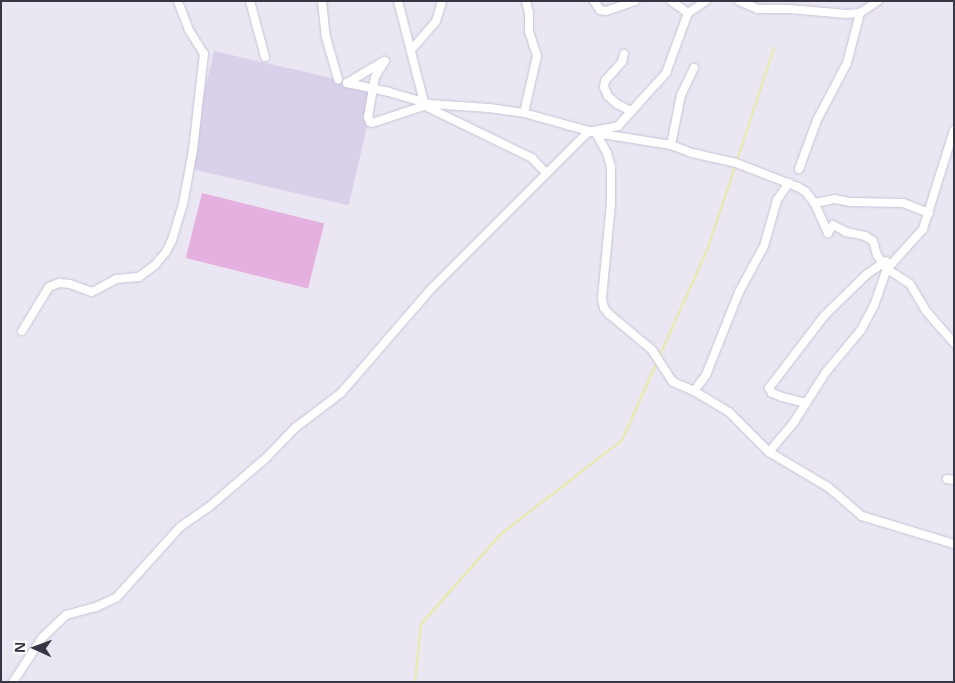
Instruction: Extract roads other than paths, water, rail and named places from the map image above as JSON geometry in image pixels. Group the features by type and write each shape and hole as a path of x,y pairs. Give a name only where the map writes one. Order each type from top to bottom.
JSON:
{"street":[{"path":"22,331 49,287 59,284 70,284 92,292 116,279 139,278 155,265 166,252 172,240 183,204 193,150 204,54 189,30 178,1"},
{"path":"250,1 265,57"},
{"path":"322,1 326,37 338,79"},
{"path":"398,1 426,104"},
{"path":"410,50 436,21 442,1"},
{"path":"524,113 537,56 529,31 530,13 526,1"},
{"path":"594,1 600,10 606,11 636,1"},
{"path":"671,1 688,13"},
{"path":"13,682 42,638 66,615 96,608 117,597 180,527 209,507 266,458 295,428 341,393 432,288 546,173 592,133 618,126 666,73 688,13 706,1"},
{"path":"739,1 758,9 860,13 878,1"},
{"path":"799,169 817,120 846,63 860,13"},
{"path":"624,54 622,62 605,81 604,87 608,96 631,111"},
{"path":"546,173 532,158 426,104 373,88 347,82 385,61 375,77 373,88 368,117 372,123 426,104 489,108 524,113 592,133 671,145 692,153 738,163 788,183 806,192 815,203 828,232 833,225 846,232 865,236 872,241 885,266 910,284 926,311 954,343"},
{"path":"671,145 681,95 694,68"},
{"path":"806,403 774,394 770,390 770,386 824,316 859,281 894,259 923,228 954,130"},
{"path":"592,133 608,153 611,167 604,308 652,350 673,382 694,391 729,412 769,452 828,486 862,516 954,544"},
{"path":"944,164 954,166"},
{"path":"694,391 706,375 739,292 764,246 777,200 788,183"},
{"path":"815,203 834,198 851,202 903,203 929,214"},
{"path":"769,452 806,403 826,372 861,330 874,306 885,266"}],"waterway":[{"path":"737,160 774,48"},
{"path":"659,357 707,250 736,164"},
{"path":"415,682 421,624 501,534 622,440 657,362"}]}
